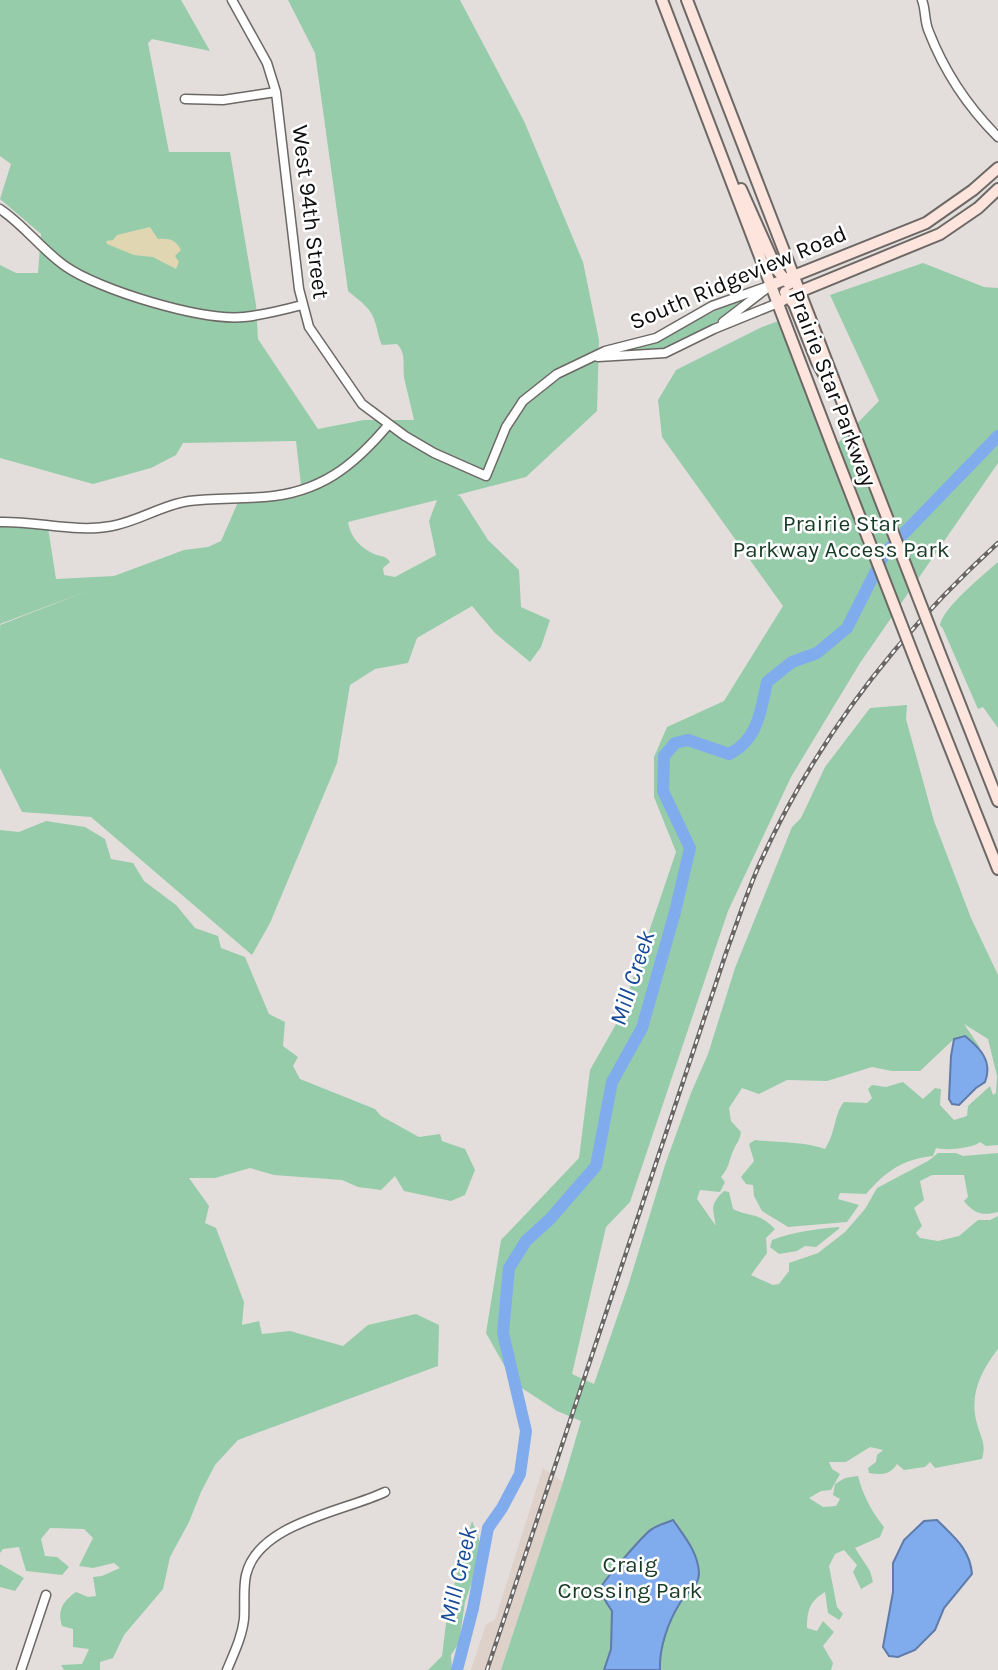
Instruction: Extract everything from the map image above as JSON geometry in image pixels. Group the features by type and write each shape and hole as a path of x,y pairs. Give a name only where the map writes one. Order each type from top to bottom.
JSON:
{"main road":[{"name":"Prairie Star Parkway","path":"662,0 998,869"},
{"name":"Prairie Star Parkway","path":"687,0 785,254 785,276 843,403 998,801"},
{"name":"South Ridgeview Road","path":"771,285 785,276 926,223 973,190 998,168"},
{"path":"730,177 741,189 785,276"},
{"name":"South Ridgeview Road","path":"778,303 940,234 978,208 998,189"},
{"path":"771,285 794,294"}],"street":[{"name":"West 94th Street","path":"232,0 267,63 276,92 302,305 309,327 362,404 434,453 486,477 506,427 523,401 557,374 588,359"},
{"path":"922,0 925,7 924,19 950,77 968,106 998,137"},
{"path":"185,99 223,100 276,92"},
{"path":"0,209 66,267 86,278 127,293 193,313 227,317 259,315 302,305"},
{"path":"714,329 771,285"},
{"name":"South Ridgeview Road","path":"588,359 605,351 656,338 712,306 771,285"},
{"name":"South Ridgeview Road","path":"588,359 665,353 714,329 778,303"},
{"path":"0,522 95,528 115,526 178,503 266,497 301,491 354,463 389,424"},
{"path":"227,1670 242,1632 245,1580 257,1551 289,1529 385,1492"},
{"path":"20,1670 46,1595"}],"shaded area":[{"path":"543,1468 563,1482 501,1670 471,1670 486,1624 495,1620"}],"green space":[{"path":"0,0 181,0 210,51 152,39 148,43 169,152 230,152 256,305 258,339 318,429 364,420 414,420 400,348 397,344 382,345 370,312 348,291 315,53 288,0 460,0 524,121 583,262 599,340 597,411 526,477 457,495 488,540 519,570 521,607 550,620 541,647 530,662 495,633 472,606 417,638 408,663 375,669 350,685 337,763 270,923 252,955 91,817 22,812 0,768 0,625 90,590 0,624 0,518 47,521 56,579 114,576 184,550 208,547 221,541 242,493 281,491 301,485 296,441 183,443 176,455 151,468 93,484 0,458 0,265 16,273 38,273 41,234 0,199 11,164 0,156","holes":["437,500 429,521 436,555 395,577 384,575 383,568 390,562 385,557 365,549 354,537 348,522"]},
{"path":"923,263 984,287 998,288 998,463 860,663 791,777 728,911 630,1202 606,1227 572,1374 594,1384 628,1286 666,1162 708,1054 735,968 792,827 801,818 825,767 870,708 907,705 906,719 934,821 971,918 998,975 998,1145 986,1146 980,1142 959,1148 936,1148 933,1156 913,1160 896,1168 866,1194 840,1193 838,1199 859,1205 847,1222 788,1227 762,1211 754,1196 753,1185 746,1184 741,1177 754,1161 749,1144 755,1140 800,1143 825,1149 844,1102 867,1103 872,1098 868,1089 872,1085 886,1087 903,1082 923,1099 935,1088 941,1089 940,1105 954,1120 967,1116 968,1106 990,1086 993,1095 996,1093 997,1076 988,1039 964,1024 981,1049 965,1036 954,1039 920,1071 892,1071 872,1067 827,1081 787,1080 759,1094 742,1088 729,1108 731,1121 741,1132 721,1177 725,1182 720,1192 700,1190 697,1199 716,1226 713,1207 724,1191 729,1192 733,1209 760,1218 775,1229 766,1238 767,1253 751,1275 773,1285 779,1284 789,1271 789,1263 818,1253 845,1232 865,1209 877,1188 928,1161 938,1153 956,1153 963,1156 998,1153 998,1212 979,1213 971,1209 964,1201 968,1197 964,1175 932,1175 920,1181 924,1200 914,1208 922,1226 916,1233 920,1238 938,1241 959,1236 978,1220 990,1220 998,1216 998,1349 981,1376 974,1405 984,1446 982,1459 935,1468 930,1462 925,1467 904,1470 897,1464 888,1472 873,1474 869,1473 868,1468 876,1462 877,1455 883,1450 870,1447 846,1462 829,1462 832,1469 840,1474 831,1490 821,1491 809,1498 823,1507 836,1506 840,1499 833,1495 835,1484 845,1478 858,1476 868,1503 884,1527 880,1537 855,1548 870,1571 873,1582 861,1589 853,1572 857,1565 844,1550 835,1554 829,1566 837,1607 843,1614 839,1620 828,1613 825,1592 810,1607 807,1628 817,1631 823,1621 834,1632 823,1646 833,1663 831,1670 501,1670 581,1421 557,1411 514,1383 486,1333 501,1240 579,1158 590,1070 620,1017 676,852 654,797 654,757 667,727 724,701 783,606 662,437 658,400 676,370 762,327 784,319 837,444 879,401 830,295"},
{"path":"750,297 707,329 671,348 609,353 661,339 713,312"},
{"path":"998,562 998,728 983,707 978,709 940,625 942,618 956,601"},
{"path":"46,821 85,827 105,839 111,859 133,863 144,881 176,905 195,928 218,936 221,948 245,957 269,1014 285,1022 283,1046 298,1057 293,1066 300,1079 375,1109 381,1116 419,1137 440,1134 442,1141 465,1149 475,1170 465,1195 451,1201 404,1191 395,1176 381,1190 358,1187 342,1180 274,1175 250,1168 215,1178 189,1178 209,1206 205,1223 216,1228 244,1302 242,1325 259,1321 262,1334 290,1331 343,1346 368,1325 416,1314 439,1325 438,1366 238,1440 215,1465 201,1492 170,1557 163,1589 124,1635 113,1658 100,1662 100,1670 64,1670 61,1665 82,1664 89,1649 73,1647 73,1629 62,1626 61,1611 65,1602 76,1592 88,1597 96,1596 93,1577 120,1568 114,1563 93,1568 79,1566 93,1538 84,1529 50,1528 41,1539 45,1556 57,1557 69,1567 62,1575 26,1571 19,1547 3,1549 0,1553 0,830 19,832"},
{"path":"840,1228 816,1247 805,1246 797,1251 779,1254 770,1247 772,1240 788,1235"},
{"path":"472,1521 480,1542 477,1568 465,1602 459,1643 451,1655 452,1670 428,1670 442,1656 448,1607"},
{"path":"0,1564 24,1578 15,1591 0,1587"}],"sand":[{"path":"150,227 158,239 172,240 181,250 175,256 179,262 176,269 153,257 134,255 107,244 106,241 113,240 117,235"}],"water":[{"path":"965,1036 984,1056 987,1074 985,1082 959,1105 952,1104 949,1099 951,1056 954,1039"},
{"path":"673,1520 693,1551 699,1573 697,1583 682,1599 668,1627 661,1653 660,1670 604,1670 611,1649 612,1611 603,1597 602,1586 648,1532"},
{"path":"937,1520 965,1550 972,1574 944,1608 935,1630 915,1650 898,1657 889,1656 883,1647 893,1592 893,1563 904,1540 924,1521"}],"waterway":[{"name":"Mill Creek","path":"457,1670 473,1608 488,1528 520,1474 526,1431 503,1333 509,1268 526,1241 551,1218 596,1166 612,1082 642,1028 690,848 663,791 664,756 675,743 688,740 729,754 739,748 757,723 767,682 792,662 817,653 847,628 885,553 998,436"}],"railway":[{"path":"487,1670 726,953 760,863 807,773 862,691 926,614 998,543"}],"park label":[{"name":"Prairie Star Parkway Access Park","path":"841,536"},
{"name":"Craig Crossing Park","path":"630,1577"}]}
